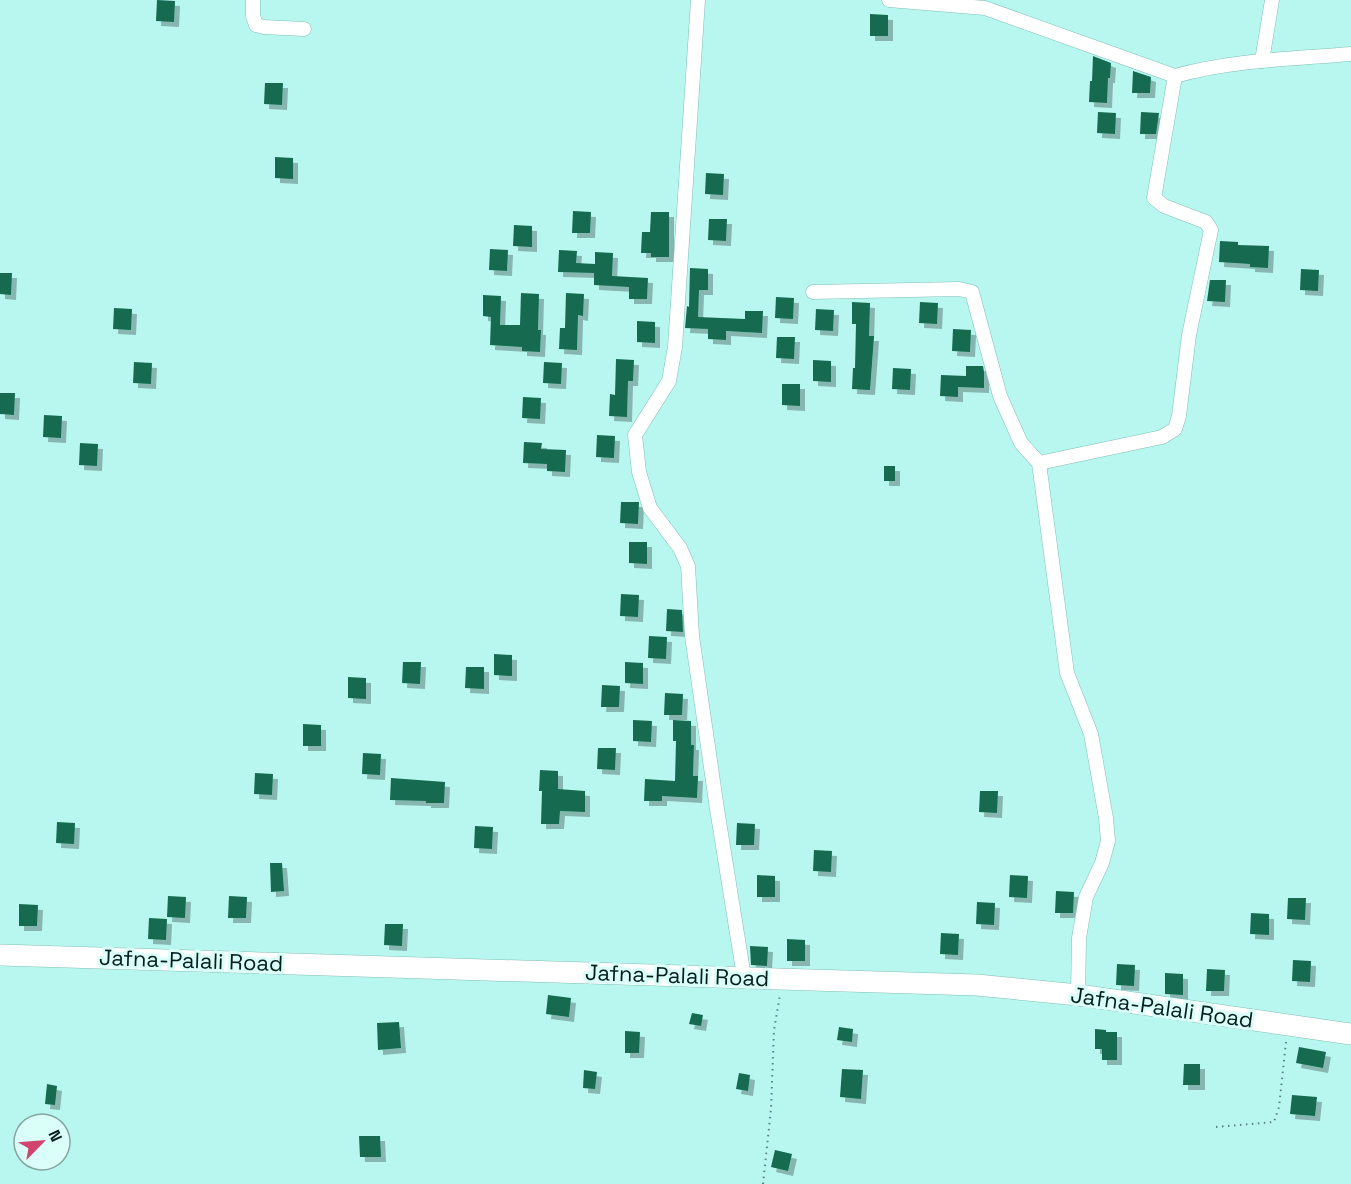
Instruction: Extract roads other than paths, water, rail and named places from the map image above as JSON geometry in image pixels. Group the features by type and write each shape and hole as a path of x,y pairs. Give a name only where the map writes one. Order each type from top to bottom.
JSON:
{"main road":[{"name":"Jafna-Palali Road","path":"0,955 744,976 977,985 1078,994 1351,1034"}],"street":[{"path":"253,0 253,16 256,24 264,27 304,29"},
{"path":"698,0 675,347 669,381 635,435 639,472 650,508 680,548 688,566 692,636 744,976"},
{"path":"889,0 985,8 1175,76 1201,69 1262,61 1351,54"},
{"path":"1262,61 1272,0"},
{"path":"1039,463 1162,437 1175,429 1179,416 1189,335 1211,230 1206,222 1164,206 1154,198 1175,76"},
{"path":"813,292 959,289 972,292 1000,396 1021,442 1039,463 1066,673 1091,734 1108,841 1102,863 1086,897 1079,938 1078,994"}]}
